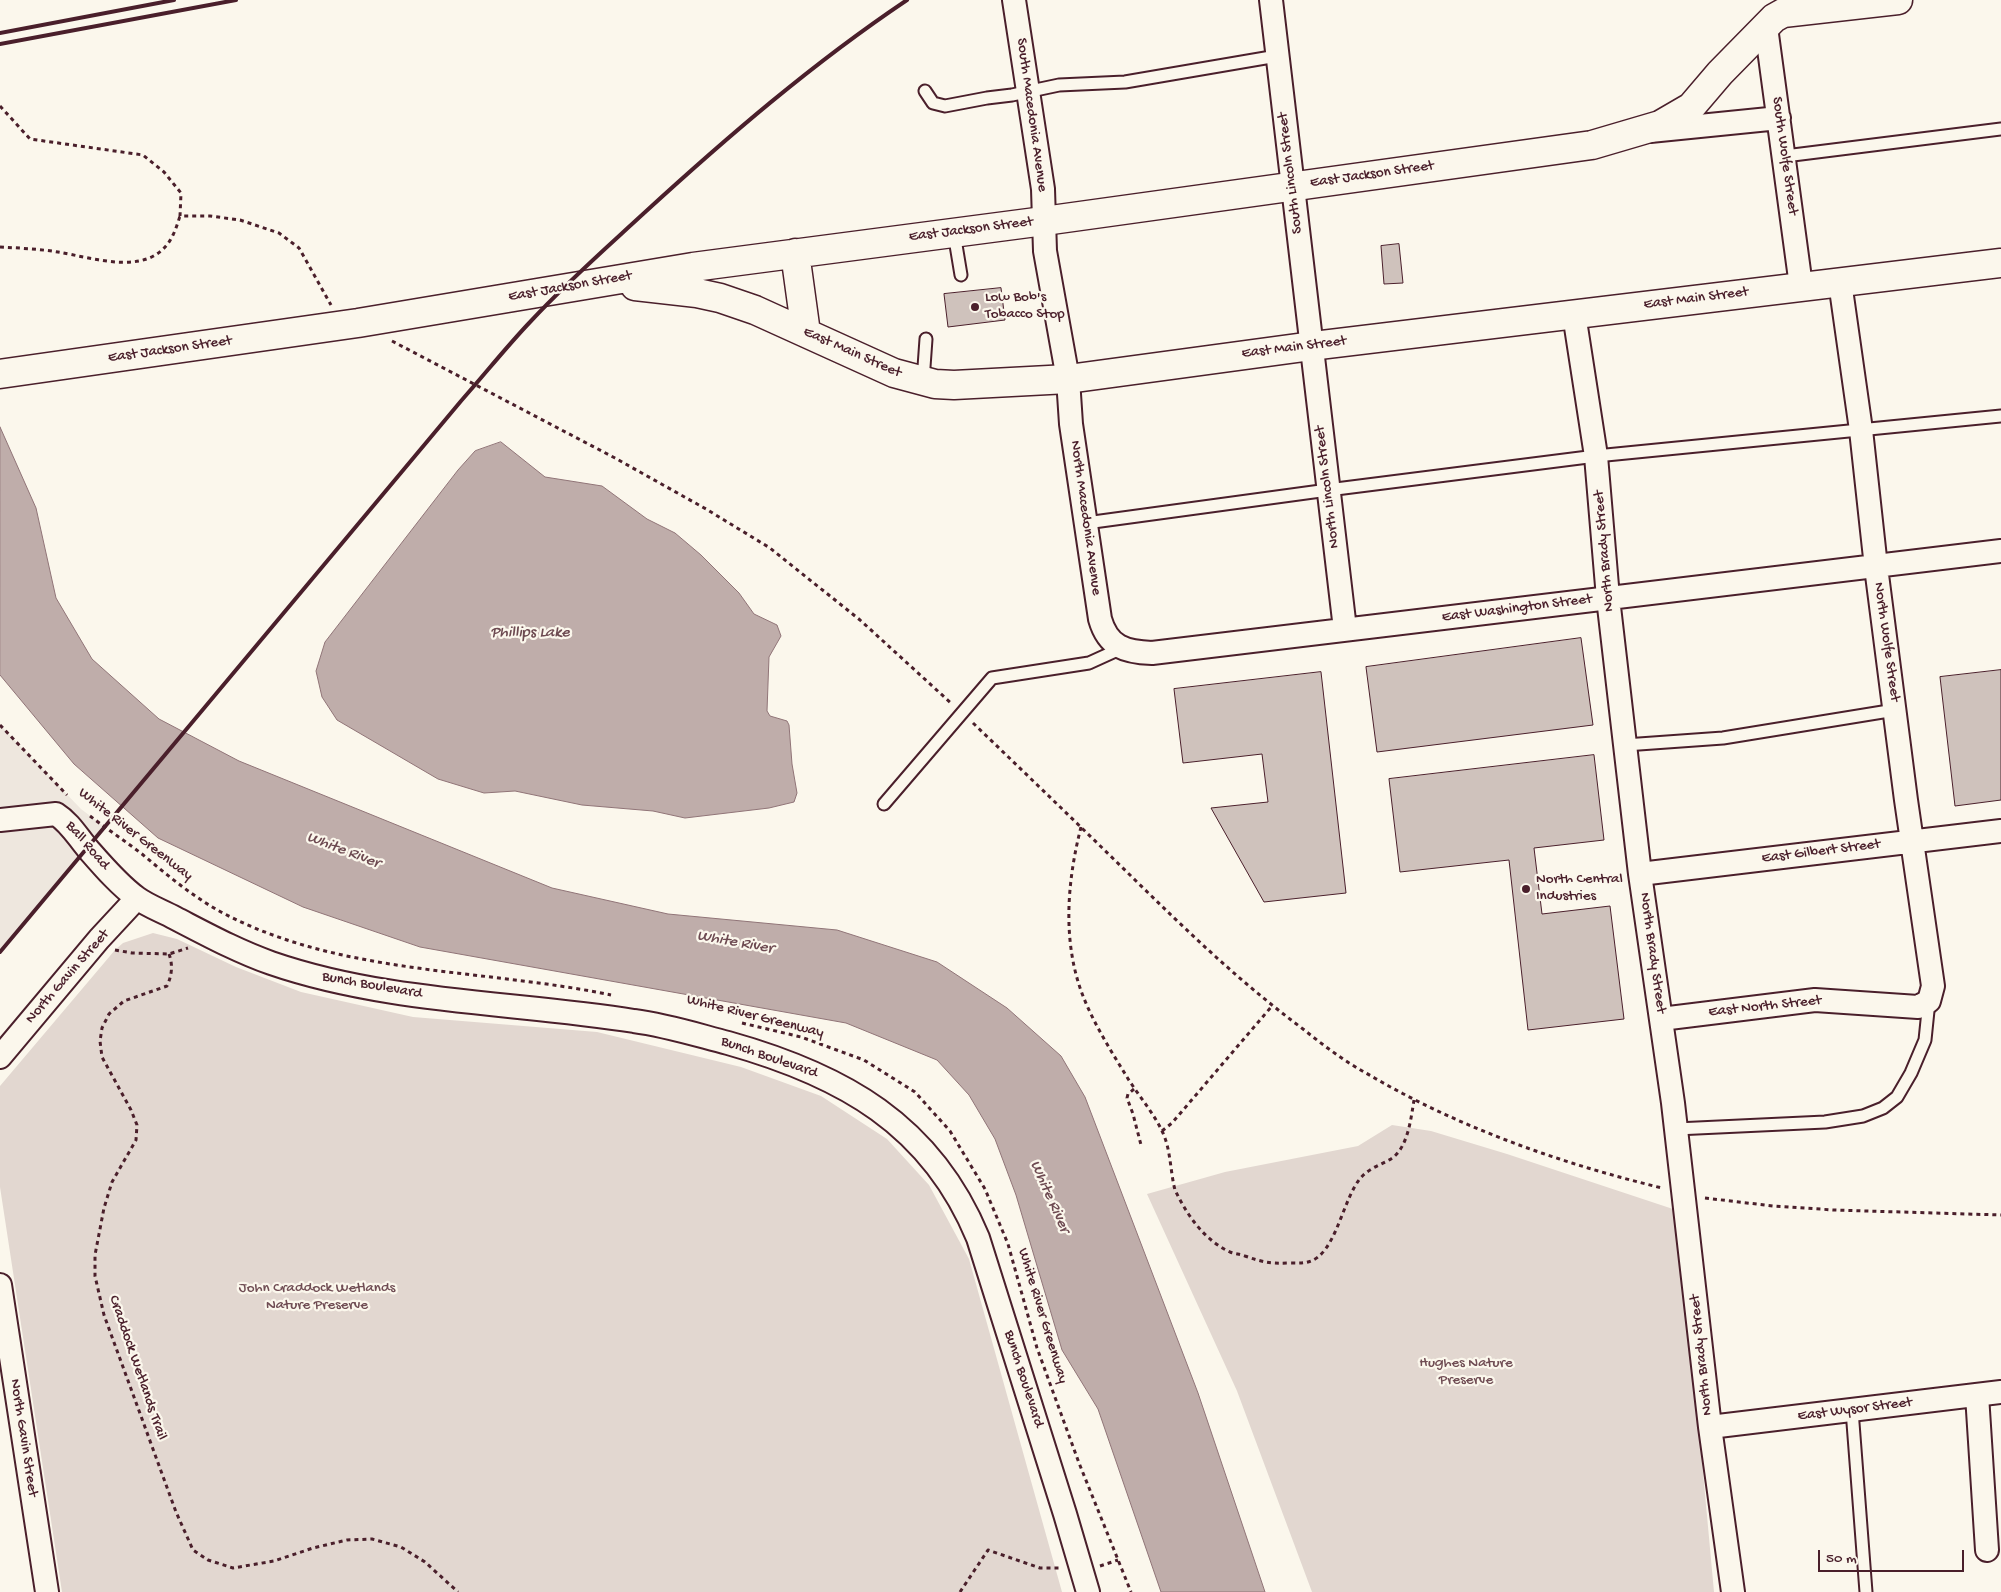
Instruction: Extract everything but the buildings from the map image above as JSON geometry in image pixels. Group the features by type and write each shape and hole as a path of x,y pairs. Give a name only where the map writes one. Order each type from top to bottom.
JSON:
{"main road":[{"name":"East Jackson Street","path":"8,373 358,323 603,283 644,274 1044,221 1592,144 1660,124 1691,107 1720,73 1766,26 1783,13 1898,0"},
{"path":"796,253 806,333"},
{"name":"East Main Street","path":"603,283 658,288 720,298 755,310 894,373 923,381 954,385 1068,379 1312,346 2001,263"}],"street":[{"name":"South Macedonia Avenue","path":"1014,0 1043,189 1045,251 1068,379"},
{"name":"South Lincoln Street","path":"1271,0 1312,346"},
{"name":"South Wolfe Street","path":"1766,26 1801,286"},
{"path":"1630,133 1779,118"},
{"name":"North Wolfe Street","path":"1840,282 1861,430 1876,567 1912,841 1933,986 1929,1001"},
{"name":"North Brady Street","path":"1574,314 1596,456 1608,598 1640,874 1676,1129 1710,1427 1732,1592"},
{"name":"North Lincoln Street","path":"1312,346 1345,629"},
{"name":"North Macedonia Avenue","path":"1068,379 1071,424 1103,628 1107,637 1122,648"},
{"name":"East Washington Street","path":"1122,648 1135,652 1152,653 2001,552"},
{"name":"Ball Road","path":"0,820 56,814 67,821 87,848 137,898"},
{"name":"East Gilbert Street","path":"1640,874 2001,831"},
{"name":"Bunch Boulevard","path":"137,898 244,952 311,976 402,993 636,1021 695,1034 759,1052 799,1066 835,1082 871,1104 919,1144 953,1188 972,1222 1088,1592"},
{"name":"North Gavin Street","path":"0,1058 99,939 137,898"},
{"name":"East North Street","path":"1661,1019 1815,1000 1908,1007 1918,1006 1929,1001"},
{"name":"North Gavin Street","path":"0,1285 47,1592"},
{"name":"East Wysor Street","path":"1710,1427 2001,1392"},
{"path":"1977,1395 1987,1550"}],"lane":[{"path":"925,91 934,103 945,106 1059,85 1125,82 1277,56"},
{"path":"1784,156 2001,129"},
{"path":"954,233 961,275"},
{"path":"923,381 926,339"},
{"path":"1086,523 1596,456 2001,416"},
{"path":"884,804 992,678 1089,663 1122,648"},
{"path":"1625,745 1723,738 1895,710"},
{"path":"1676,1129 1825,1122 1863,1116 1883,1108 1897,1098 1912,1073 1925,1040 1929,1001"},
{"path":"1852,1410 1866,1592"}],"path":[{"path":"0,106 30,139 143,155 164,172 181,193 180,216 173,236 160,252 140,262 110,262 56,252 0,247"},
{"path":"180,216 210,216 240,220 279,233 299,248 333,310 358,323"},
{"path":"392,341 615,458 706,509 770,548 860,620 962,713 1208,952 1272,1006 1364,1072 1414,1100 1485,1132 1548,1156 1627,1179 1708,1198 1808,1208 2001,1215"},
{"name":"White River Greenway","path":"0,725 70,799"},
{"name":"White River Greenway","path":"89,815 125,840 194,896 221,912 247,924 309,948 387,964 614,995"},
{"path":"1081,827 1073,859 1070,886 1070,931 1073,960 1083,996 1091,1014 1134,1089 1162,1131 1175,1190 1193,1222 1210,1239 1231,1252 1244,1255 1257,1262 1276,1264 1309,1263 1319,1256 1327,1246 1354,1187 1361,1177 1399,1152 1410,1123 1414,1100"},
{"path":"99,939 115,950 132,954 168,954 194,947 206,934 221,912"},
{"name":"Craddock Wetlands Trail","path":"168,954 172,962 171,976 167,986 124,1001 109,1014 102,1028 100,1041 102,1057 131,1110 137,1125 136,1140 112,1182 104,1208 95,1255 96,1276 104,1316 186,1535 193,1550 208,1560 233,1568 274,1561 313,1548 347,1540 372,1539 401,1547 425,1562 458,1592"},
{"path":"1162,1131 1172,1124 1272,1006"},
{"name":"White River Greenway","path":"738,1022 801,1038 864,1060 915,1092 950,1131 984,1189 1008,1244 1037,1348 1079,1463 1131,1592"},
{"path":"1134,1089 1128,1094 1127,1098 1141,1145"},
{"path":"960,1592 988,1550 1040,1568 1095,1568 1118,1560"}],"shaded area":[{"path":"0,725 81,809 105,827 0,952"}],"green space":[{"name":"John Craddock Wetlands Nature Preserve","path":"153,933 177,939 236,967 301,992 413,1017 597,1032 741,1067 821,1096 887,1139 929,1185 969,1259 1062,1592 62,1592 0,1187 0,1086 115,950 123,943"},
{"name":"Hughes Nature Preserve","path":"1392,1125 1431,1131 1679,1211 1714,1592 1312,1592 1237,1391 1147,1194 1225,1172 1358,1146"}],"water":[{"name":"White River","path":"0,427 36,508 56,598 92,659 159,719 239,761 552,888 668,914 837,930 937,962 1007,1008 1061,1056 1085,1097 1198,1393 1265,1592 1161,1592 1098,1409 1062,1350 1016,1195 995,1139 969,1095 937,1060 846,1023 420,947 303,907 158,838 74,764 0,675"},
{"name":"Phillips Lake","path":"501,442 545,477 602,486 647,519 675,533 701,555 739,593 754,614 777,625 781,636 769,657 767,711 770,716 787,721 789,725 792,764 797,793 794,802 769,808 685,818 653,811 582,805 515,791 484,793 438,779 337,720 322,697 316,671 325,642 458,470 475,451"}],"railway":[{"path":"0,33 174,0"},
{"path":"0,44 236,0"},
{"path":"0,952 461,401 544,307 674,186 771,102 838,49 907,0"}],"place":[{"name":"Low Bob's Tobacco Stop","path":"975,307"},
{"name":"North Central Industries","path":"1526,889"}]}
